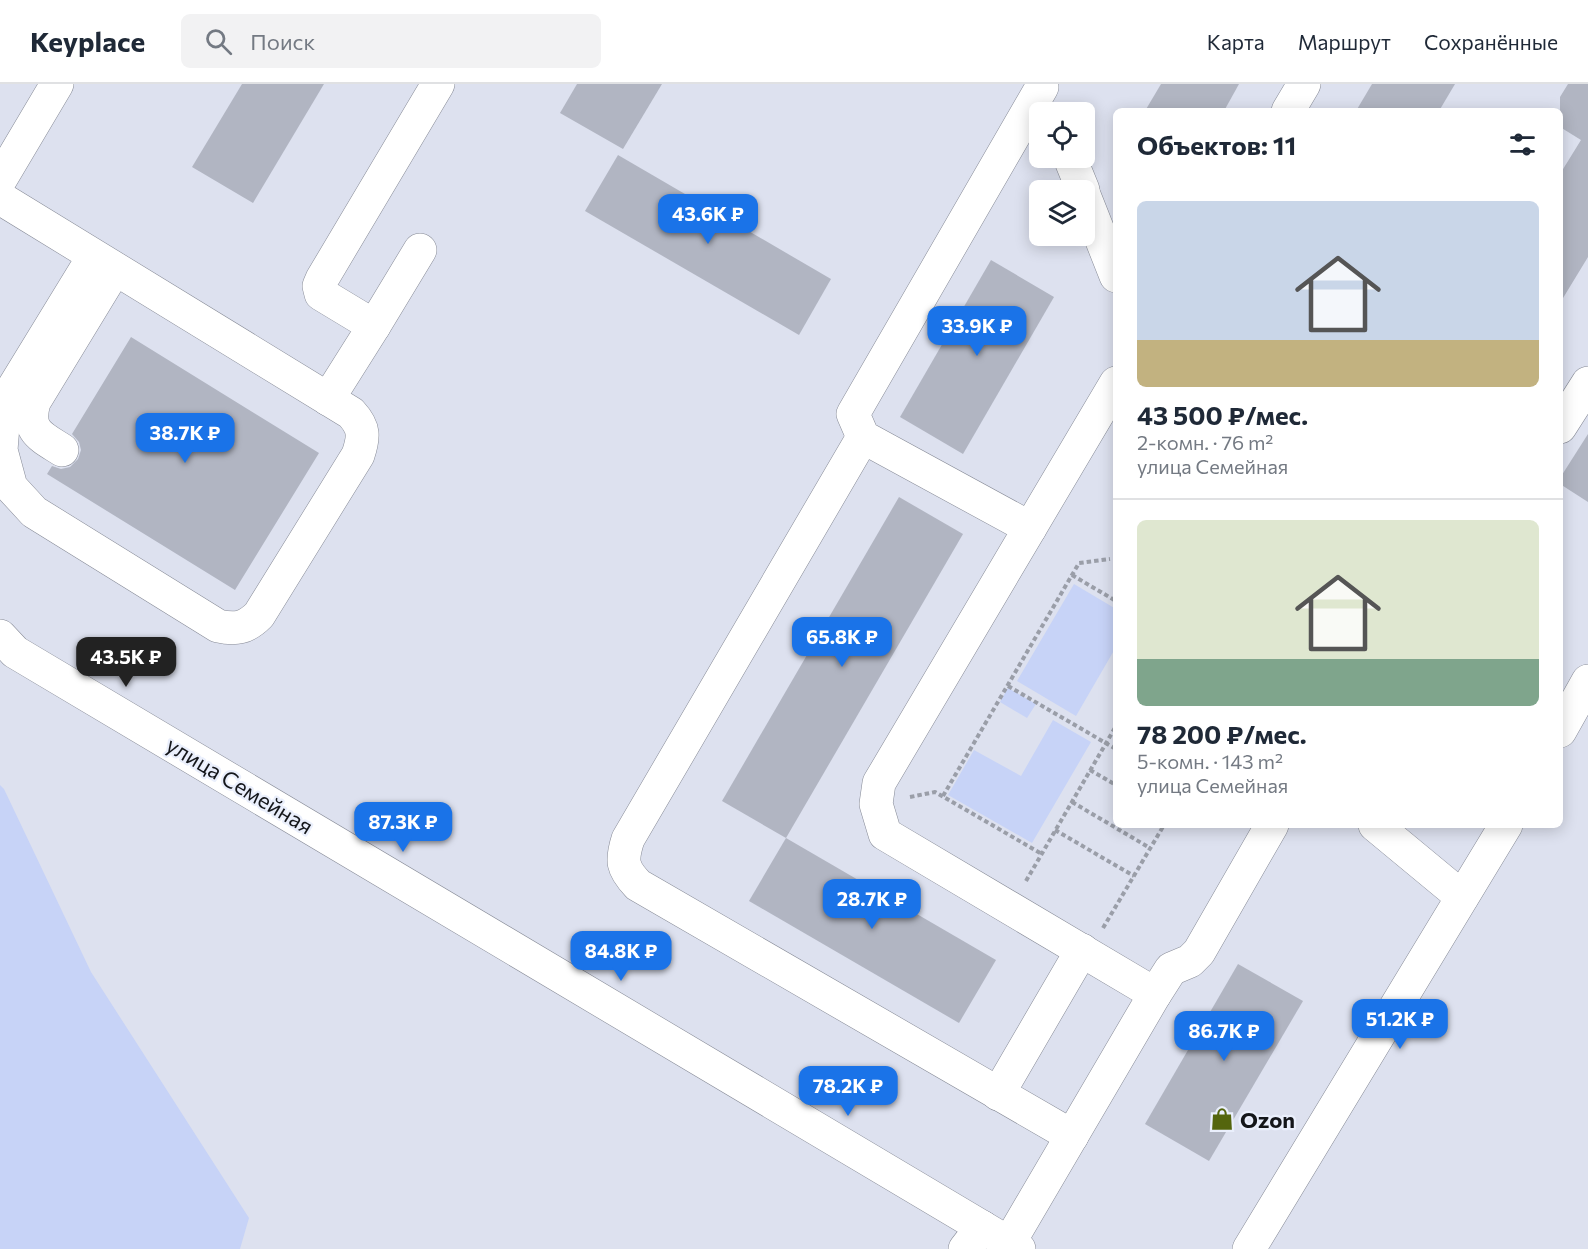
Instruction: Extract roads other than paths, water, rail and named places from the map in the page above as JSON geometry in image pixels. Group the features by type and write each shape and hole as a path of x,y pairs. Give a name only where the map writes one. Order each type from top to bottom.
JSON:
{"street":[{"path":"0,180 57,84"},
{"path":"374,326 321,294 319,286 438,84"},
{"path":"1290,108 1304,84"},
{"path":"1030,528 863,437 853,414 855,407 1045,94"},
{"path":"0,198 105,262 351,413 361,424 362,442 358,455 260,615 249,626 233,629 218,626 34,512 11,487 1,450 4,414 12,390 105,262"},
{"path":"1095,223 1113,268"},
{"path":"328,399 420,250"},
{"path":"62,450 41,437 32,428 30,413 105,262"},
{"path":"1563,422 1588,383"},
{"path":"1113,388 879,783 876,804 885,834 1155,993"},
{"path":"863,437 628,838 623,855 626,872 638,885 1072,1136"},
{"name":"улица Семейная","path":"0,636 15,652 994,1242"},
{"path":"1563,726 1588,681"},
{"path":"994,1242 1072,1136 1171,969 1190,961 1198,952 1270,828"},
{"path":"1379,828 1462,897"},
{"path":"1249,1249 1504,828"},
{"path":"998,1094 1085,952"}],"place":[{"name":"Ozon","path":"1222,1119"}]}
